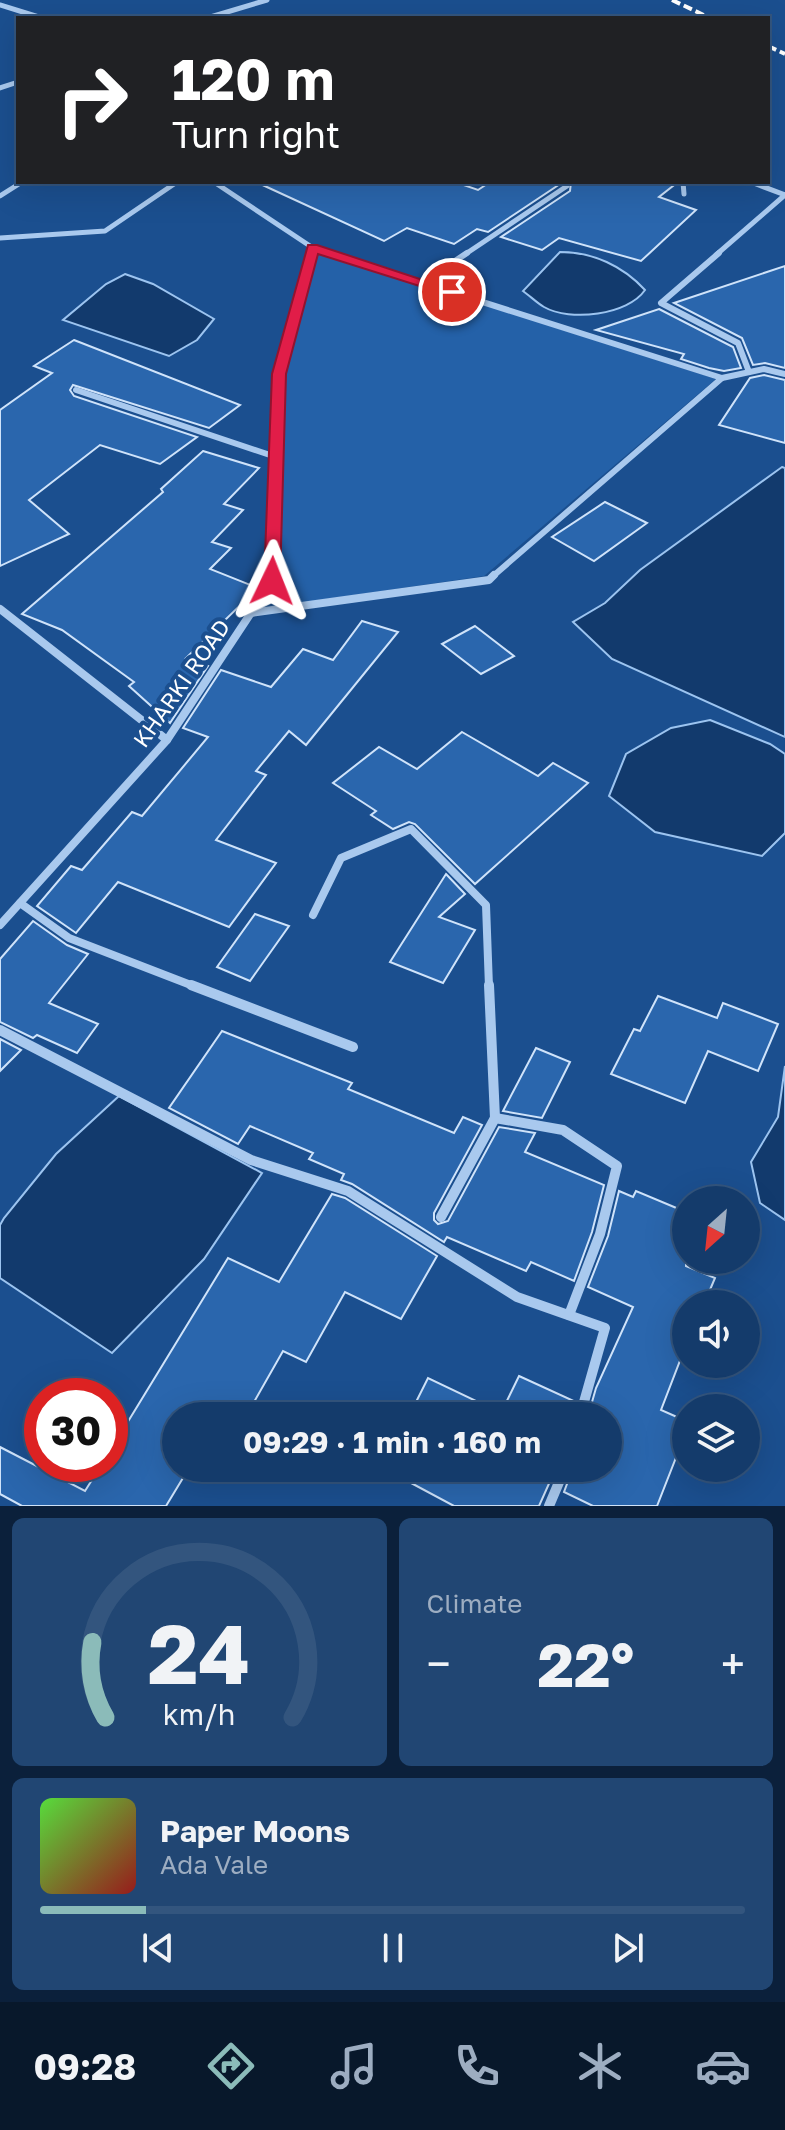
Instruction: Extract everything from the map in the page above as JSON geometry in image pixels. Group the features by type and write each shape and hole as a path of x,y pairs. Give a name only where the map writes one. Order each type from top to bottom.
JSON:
{"street":[{"path":"214,16 267,0"},
{"path":"0,5 36,16"},
{"path":"0,196 19,184"},
{"path":"0,238 105,231 174,184"},
{"path":"217,184 313,248 722,378"},
{"path":"683,184 684,194"},
{"path":"749,372 738,343 661,303 785,195 756,184"},
{"path":"422,283 567,186"},
{"name":"KHARKI ROAD","path":"0,925 167,740 272,581 279,374 313,248"},
{"path":"251,613 489,580 722,378 764,369 785,374"},
{"path":"76,390 276,457"},
{"path":"0,609 167,740"},
{"path":"313,915 341,858 411,829 486,905 495,1118 441,1217"},
{"path":"20,903 69,938 353,1047"},
{"path":"0,1030 251,1160 348,1191 517,1297 605,1328 584,1402"},
{"path":"495,1118 563,1130 617,1166 600,1234 569,1315"},
{"path":"549,1506 559,1482"}],"shaded area":[{"path":"316,251 716,379 484,576 258,609 276,583 283,375"},
{"path":"560,252 607,262 645,290 626,305 598,314 555,312 523,291"},
{"path":"125,274 153,284 214,319 197,340 169,356 63,320 106,284"},
{"path":"782,467 785,468 785,737 612,659 573,622 605,603 640,570"},
{"path":"710,720 770,744 785,754 785,833 762,856 655,832 609,796 626,754 671,728"},
{"path":"785,1066 785,1220 760,1203 760,1186 756,1186 751,1162 778,1117"},
{"path":"119,1096 262,1173 204,1259 112,1353 0,1278 0,1225 56,1154"}],"building":[{"path":"260,184 461,184 478,190 487,184 560,184 488,232 477,229 454,244 407,228 384,241"},
{"path":"571,184 675,184 659,197 696,210 641,261 559,238 542,250 501,237 570,191"},
{"path":"785,266 785,368 765,363 753,365 742,338 674,303"},
{"path":"659,309 733,347 741,368 724,371 709,368 681,359 684,354 596,330"},
{"path":"74,340 240,405 209,428 73,385 70,390 74,396 197,437 160,464 100,445 29,500 69,534 0,566 0,410 52,373 34,366"},
{"path":"764,375 785,380 785,443 719,425 750,378"},
{"path":"203,451 259,468 224,504 243,510 212,542 231,548 210,569 258,588 186,658 208,666 170,723 129,686 134,682 62,630 22,614 163,492 161,489"},
{"path":"605,502 647,523 594,561 552,537"},
{"path":"362,621 398,632 306,745 289,731 256,771 266,775 216,840 276,863 229,927 118,882 76,933 37,906 71,866 82,870 132,812 142,816 208,737 183,728 221,670 271,687 303,649 333,660"},
{"path":"475,626 514,656 481,674 442,644"},
{"path":"462,732 538,776 553,763 588,783 475,884 415,824 409,822 393,829 371,815 376,811 333,783 379,747 417,769"},
{"path":"446,874 465,894 439,917 475,930 443,983 390,962"},
{"path":"255,914 289,926 250,981 217,967"},
{"path":"33,921 67,945 88,954 49,1003 98,1024 77,1053 37,1035 33,1038 0,1022 0,959"},
{"path":"658,996 717,1018 723,1003 778,1024 758,1071 708,1051 685,1103 611,1074 634,1029 640,1031"},
{"path":"222,1031 352,1083 348,1089 454,1133 463,1117 482,1125 434,1213 438,1224 448,1221 499,1127 535,1133 525,1152 604,1185 592,1232 574,1281 531,1262 526,1271 447,1237 444,1242 341,1180 344,1174 309,1159 313,1153 250,1126 238,1144 169,1108"},
{"path":"0,1039 21,1050 0,1071"},
{"path":"536,1048 570,1062 542,1118 503,1111"},
{"path":"619,1191 633,1197 636,1191 672,1206 672,1274 705,1274 715,1278 710,1290 672,1290 673,1378 661,1410 672,1415 672,1468 657,1506 593,1506 564,1492 568,1482 622,1482 622,1402 592,1402 633,1307 588,1287 608,1236"},
{"path":"332,1194 345,1198 437,1256 401,1319 345,1292 306,1362 283,1351 254,1402 162,1402 162,1482 181,1482 166,1506 22,1506 0,1494 0,1447 24,1459 24,1482 68,1482 85,1491 91,1482 128,1482 128,1422 228,1258 279,1282"},
{"path":"519,1376 576,1402 506,1402"},
{"path":"428,1378 478,1402 416,1402"},
{"path":"409,1482 550,1482 539,1506 454,1506"}],"railway":[{"path":"672,0 706,16"},
{"path":"770,47 785,54"}],"route":[{"path":"272,581 279,374 313,248 452,292"}]}
